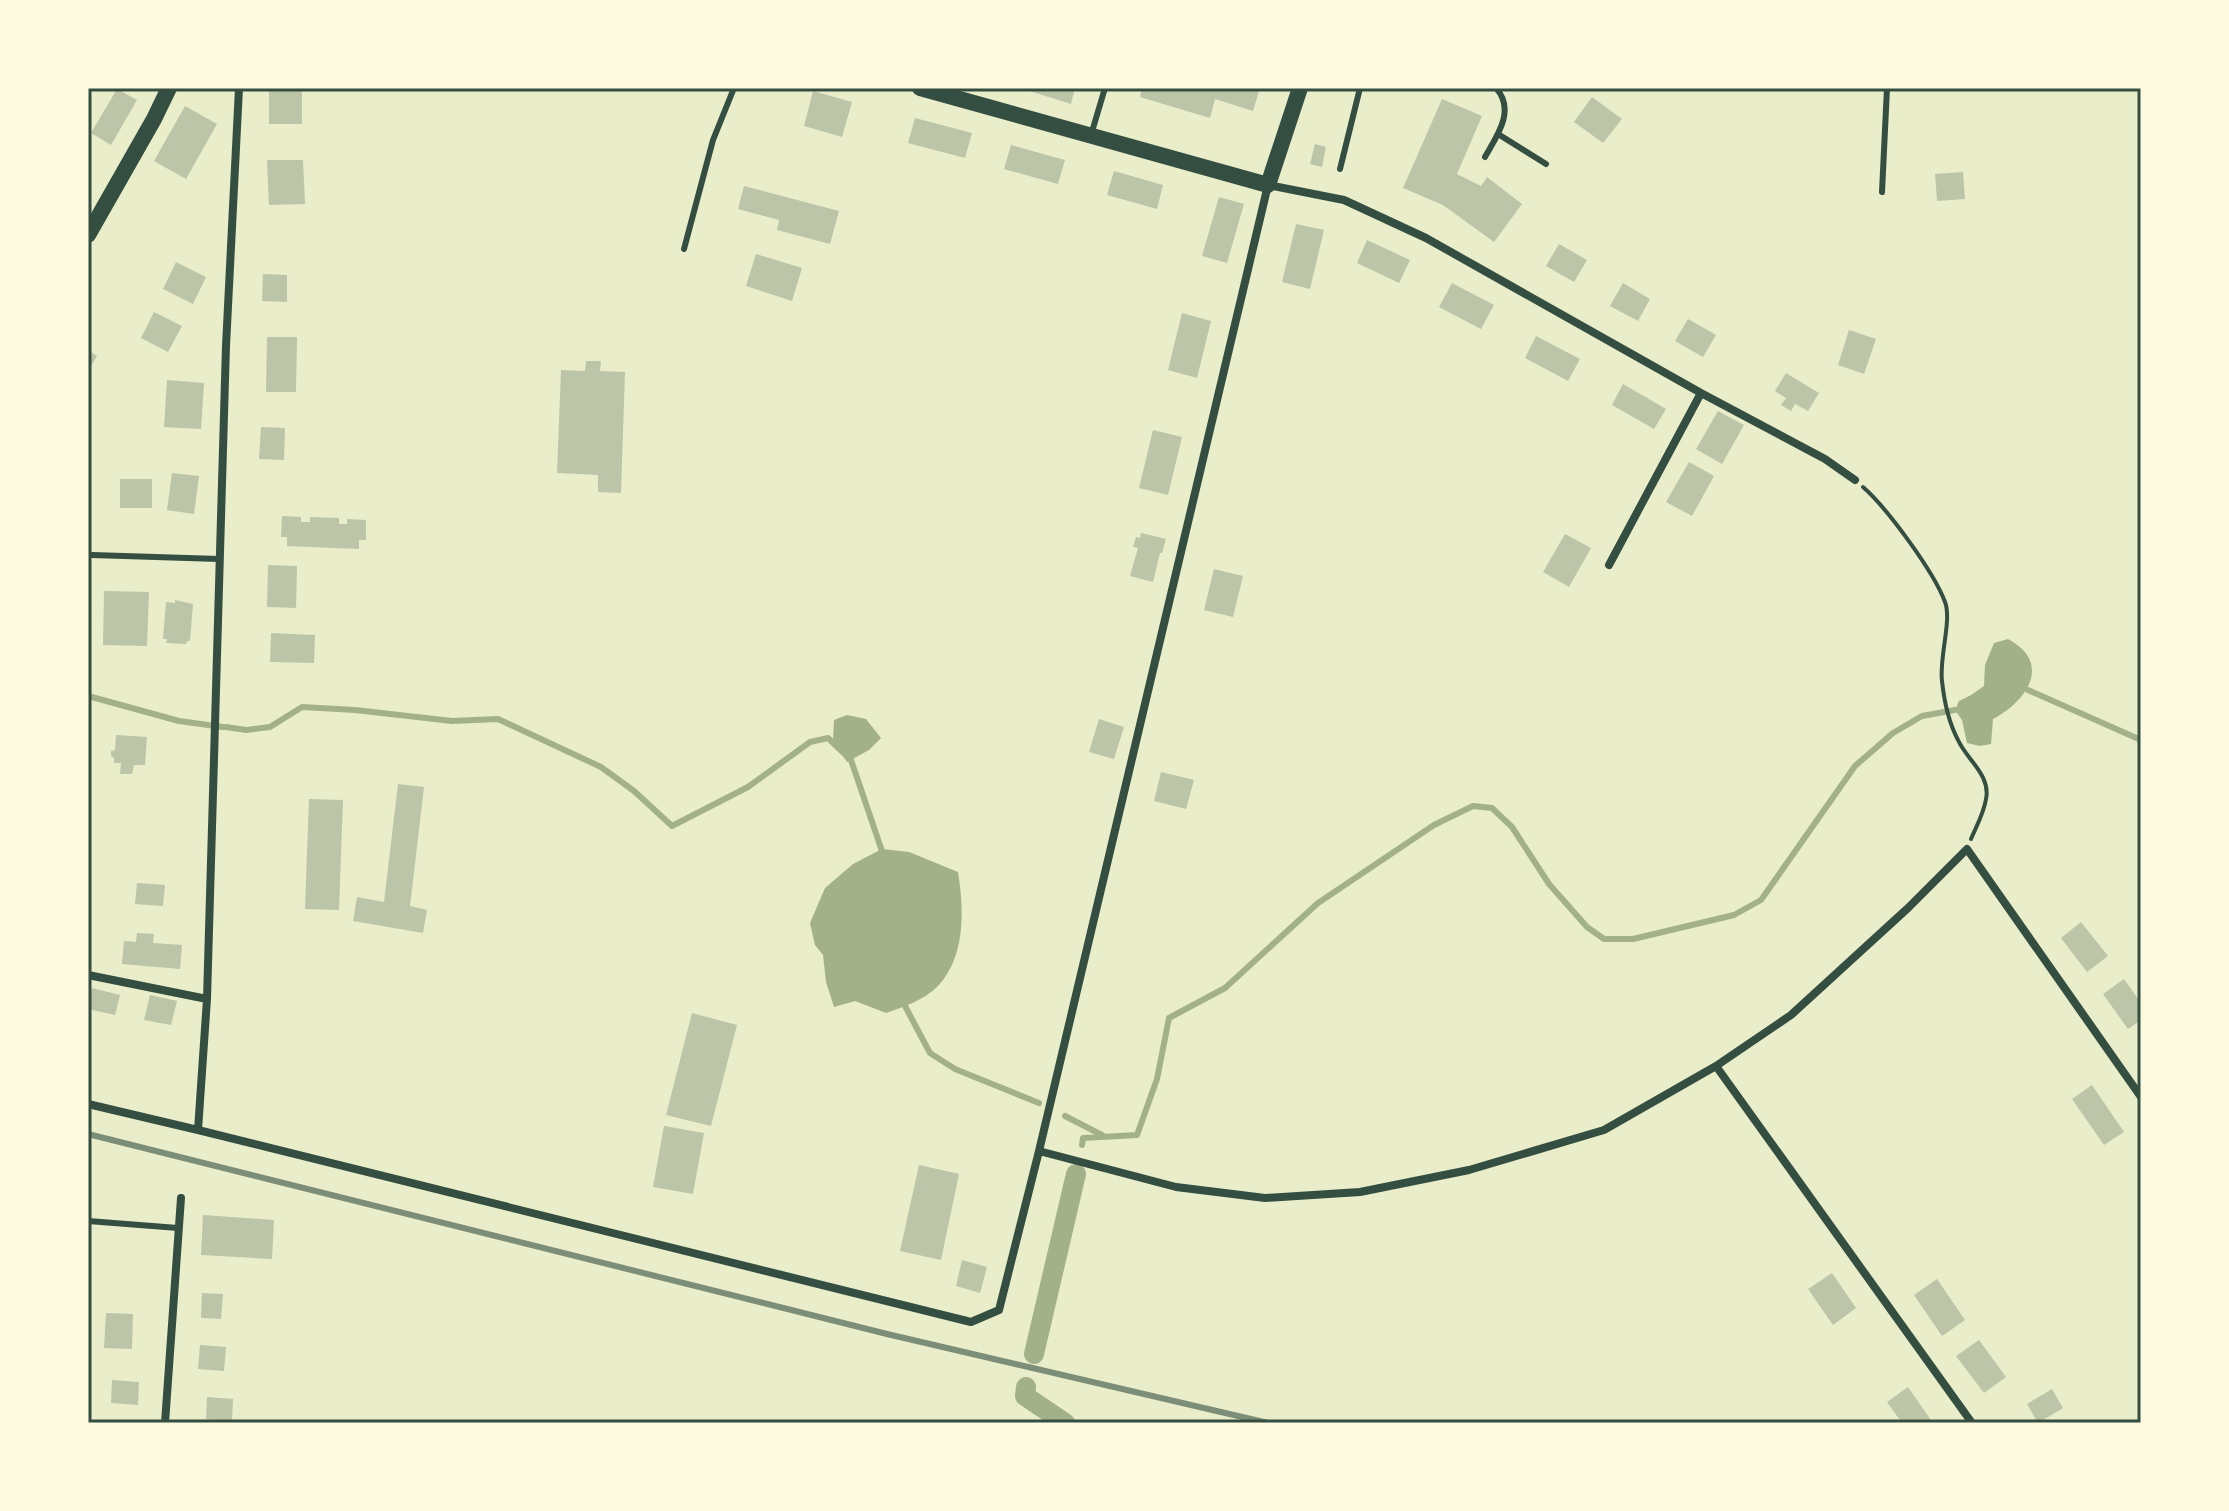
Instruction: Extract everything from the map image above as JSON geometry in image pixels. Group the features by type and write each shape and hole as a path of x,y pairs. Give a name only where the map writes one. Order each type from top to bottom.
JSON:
{"main road":[{"path":"88,235 169,88"},
{"path":"920,88 1268,185 1300,88"}],"street":[{"path":"198,1130 207,999 226,346 239,88"},
{"path":"88,1104 971,1322 999,1310 1268,185 1344,200 1426,238 1825,459 1855,480"},
{"path":"1609,565 1701,393"},
{"path":"1039,1151 1176,1187 1265,1198 1360,1192 1469,1170 1604,1130 1716,1066 1791,1015 1908,908 1967,849 2141,1097"},
{"path":"88,975 207,999"},
{"path":"1716,1066 1972,1423"},
{"path":"165,1423 181,1198"}],"lane":[{"path":"684,249 713,140 734,88"},
{"path":"1091,135 1105,88"},
{"path":"1340,169 1360,88"},
{"path":"1485,157 1504,122 1504,91 1496,88"},
{"path":"1882,192 1887,88"},
{"path":"1498,134 1546,164"},
{"path":"92,555 219,559"},
{"path":"88,1221 178,1228"}],"path":[{"path":"1855,480 1876,498 1939,586 1947,607 1941,680 1956,737 1983,775 1987,797 1967,849"}],"shaded area":[{"path":"2008,639 2022,649 2029,659 2032,670 2030,681 2016,702 1993,719 1991,744 1980,746 1967,743 1962,720 1955,710 1959,701 1984,686 1985,665 1994,643"},
{"path":"847,715 866,719 881,738 869,750 847,762 833,741 834,720"},
{"path":"882,849 909,852 958,872 962,917 958,947 953,962 937,987 913,1003 886,1013 855,1001 834,1007 826,982 823,955 815,945 810,923 825,888 853,864"}],"building":[{"path":"269,88 302,88 302,124 269,124"},
{"path":"1020,88 1075,88 1071,104"},
{"path":"1142,88 1260,88 1253,111 1215,99 1210,118 1140,97"},
{"path":"1900,88 1921,88 1921,90 1901,91"},
{"path":"117,89 137,100 111,145 91,133"},
{"path":"813,91 852,102 842,137 804,126"},
{"path":"1592,97 1622,119 1603,143 1574,122"},
{"path":"1442,99 1482,116 1457,174 1481,186 1487,177 1522,204 1494,242 1443,205 1403,188"},
{"path":"185,106 217,124 186,179 154,161"},
{"path":"915,118 972,133 965,158 908,143"},
{"path":"1315,144 1326,147 1322,167 1310,164"},
{"path":"1011,145 1065,160 1058,184 1004,169"},
{"path":"267,160 303,160 305,204 269,205"},
{"path":"1114,171 1163,185 1157,209 1107,195"},
{"path":"1963,172 1965,199 1937,201 1935,174"},
{"path":"744,186 839,211 830,244 777,230 779,220 738,209"},
{"path":"1219,197 1244,204 1227,263 1202,256"},
{"path":"1296,224 1324,230 1310,289 1282,282"},
{"path":"1367,240 1410,260 1399,283 1357,263"},
{"path":"1559,244 1587,260 1574,282 1546,266"},
{"path":"756,254 802,268 792,301 746,286"},
{"path":"176,262 206,277 193,304 163,289"},
{"path":"263,274 287,275 287,302 262,301"},
{"path":"1452,283 1494,305 1481,329 1439,307"},
{"path":"1623,283 1650,299 1638,321 1610,306"},
{"path":"154,312 182,326 168,352 141,338"},
{"path":"1182,313 1211,321 1197,378 1168,370"},
{"path":"1688,319 1716,335 1703,357 1675,341"},
{"path":"1849,330 1876,339 1864,374 1838,365"},
{"path":"1536,336 1580,359 1568,381 1525,358"},
{"path":"267,337 297,337 296,392 266,392"},
{"path":"88,350 97,356 88,371"},
{"path":"586,361 601,361 600,371 625,372 621,493 598,492 598,475 557,473 561,370 585,371"},
{"path":"1786,373 1819,393 1808,411 1795,404 1791,411 1781,405 1786,398 1775,391"},
{"path":"167,380 204,383 201,429 164,427"},
{"path":"1623,384 1666,409 1654,429 1612,405"},
{"path":"1718,411 1744,425 1722,464 1696,449"},
{"path":"261,427 285,428 284,460 259,459"},
{"path":"1153,430 1182,437 1168,495 1139,488"},
{"path":"1689,462 1714,476 1692,516 1666,502"},
{"path":"172,473 199,476 194,514 167,510"},
{"path":"120,479 152,479 152,508 120,508"},
{"path":"282,516 301,517 301,522 310,522 310,517 339,518 339,524 347,524 347,519 366,520 366,540 359,540 359,549 287,546 287,537 281,537"},
{"path":"1141,533 1166,539 1153,582 1130,576 1138,548 1133,547"},
{"path":"1565,534 1591,548 1569,587 1543,572"},
{"path":"268,565 297,566 296,608 267,607"},
{"path":"1214,569 1243,576 1233,617 1204,610"},
{"path":"104,591 149,592 147,646 103,645"},
{"path":"175,600 193,604 190,641 186,644 166,643 167,639 163,639 166,602 175,603"},
{"path":"271,633 315,635 314,663 270,662"},
{"path":"1099,719 1124,727 1114,759 1089,752"},
{"path":"116,735 147,737 145,765 134,765 132,774 120,774 121,763 114,763 111,756 111,751 115,750"},
{"path":"1161,772 1194,780 1186,809 1154,801"},
{"path":"398,784 424,787 410,906 427,910 423,933 353,921 357,897 384,902"},
{"path":"309,799 343,800 339,910 305,909"},
{"path":"137,883 165,885 163,906 135,904"},
{"path":"2081,922 2108,956 2087,972 2061,938"},
{"path":"137,933 154,934 153,943 182,945 180,969 122,964 124,941 136,942"},
{"path":"2124,979 2141,1003 2141,1020 2128,1029 2103,994"},
{"path":"92,988 120,995 115,1015 88,1009"},
{"path":"150,995 177,1001 171,1025 144,1020"},
{"path":"692,1013 737,1025 711,1126 666,1115"},
{"path":"2092,1085 2124,1132 2104,1145 2072,1099"},
{"path":"664,1126 704,1133 693,1194 653,1187"},
{"path":"919,1165 959,1174 941,1260 900,1251"},
{"path":"203,1215 274,1220 272,1259 201,1255"},
{"path":"962,1260 987,1267 980,1293 956,1286"},
{"path":"1832,1273 1856,1308 1833,1325 1808,1289"},
{"path":"1937,1279 1965,1320 1942,1336 1914,1295"},
{"path":"202,1293 223,1294 221,1319 201,1318"},
{"path":"106,1313 133,1314 132,1349 104,1348"},
{"path":"1979,1340 2006,1377 1984,1393 1956,1356"},
{"path":"200,1345 226,1347 224,1371 198,1369"},
{"path":"112,1380 139,1382 138,1405 111,1403"},
{"path":"1908,1387 1933,1423 1902,1423 1887,1402"},
{"path":"2052,1389 2063,1408 2038,1423 2027,1404"},
{"path":"207,1397 233,1399 232,1421 206,1419"}],"waterway":[{"path":"2028,690 2141,740"},
{"path":"88,696 179,721 223,727"},
{"path":"226,727 246,730 270,727 302,707 452,721 498,719 601,767 634,791 672,826 748,787 810,742 828,738 851,760 883,854"},
{"path":"1082,1145 1083,1138 1137,1135 1157,1079 1169,1018 1225,988 1318,903 1434,825 1473,806 1492,808 1512,827 1549,884 1587,927 1604,939 1633,939 1734,915 1761,900 1855,766 1893,733 1922,716 1955,710"},
{"path":"904,1000 930,1053 955,1069 1039,1103"},
{"path":"1065,1116 1102,1135"},
{"path":"1034,1354 1076,1174"},
{"path":"1026,1387 1025,1396 1065,1423"}],"railway":[{"path":"88,1134 887,1334 1268,1423"}]}
